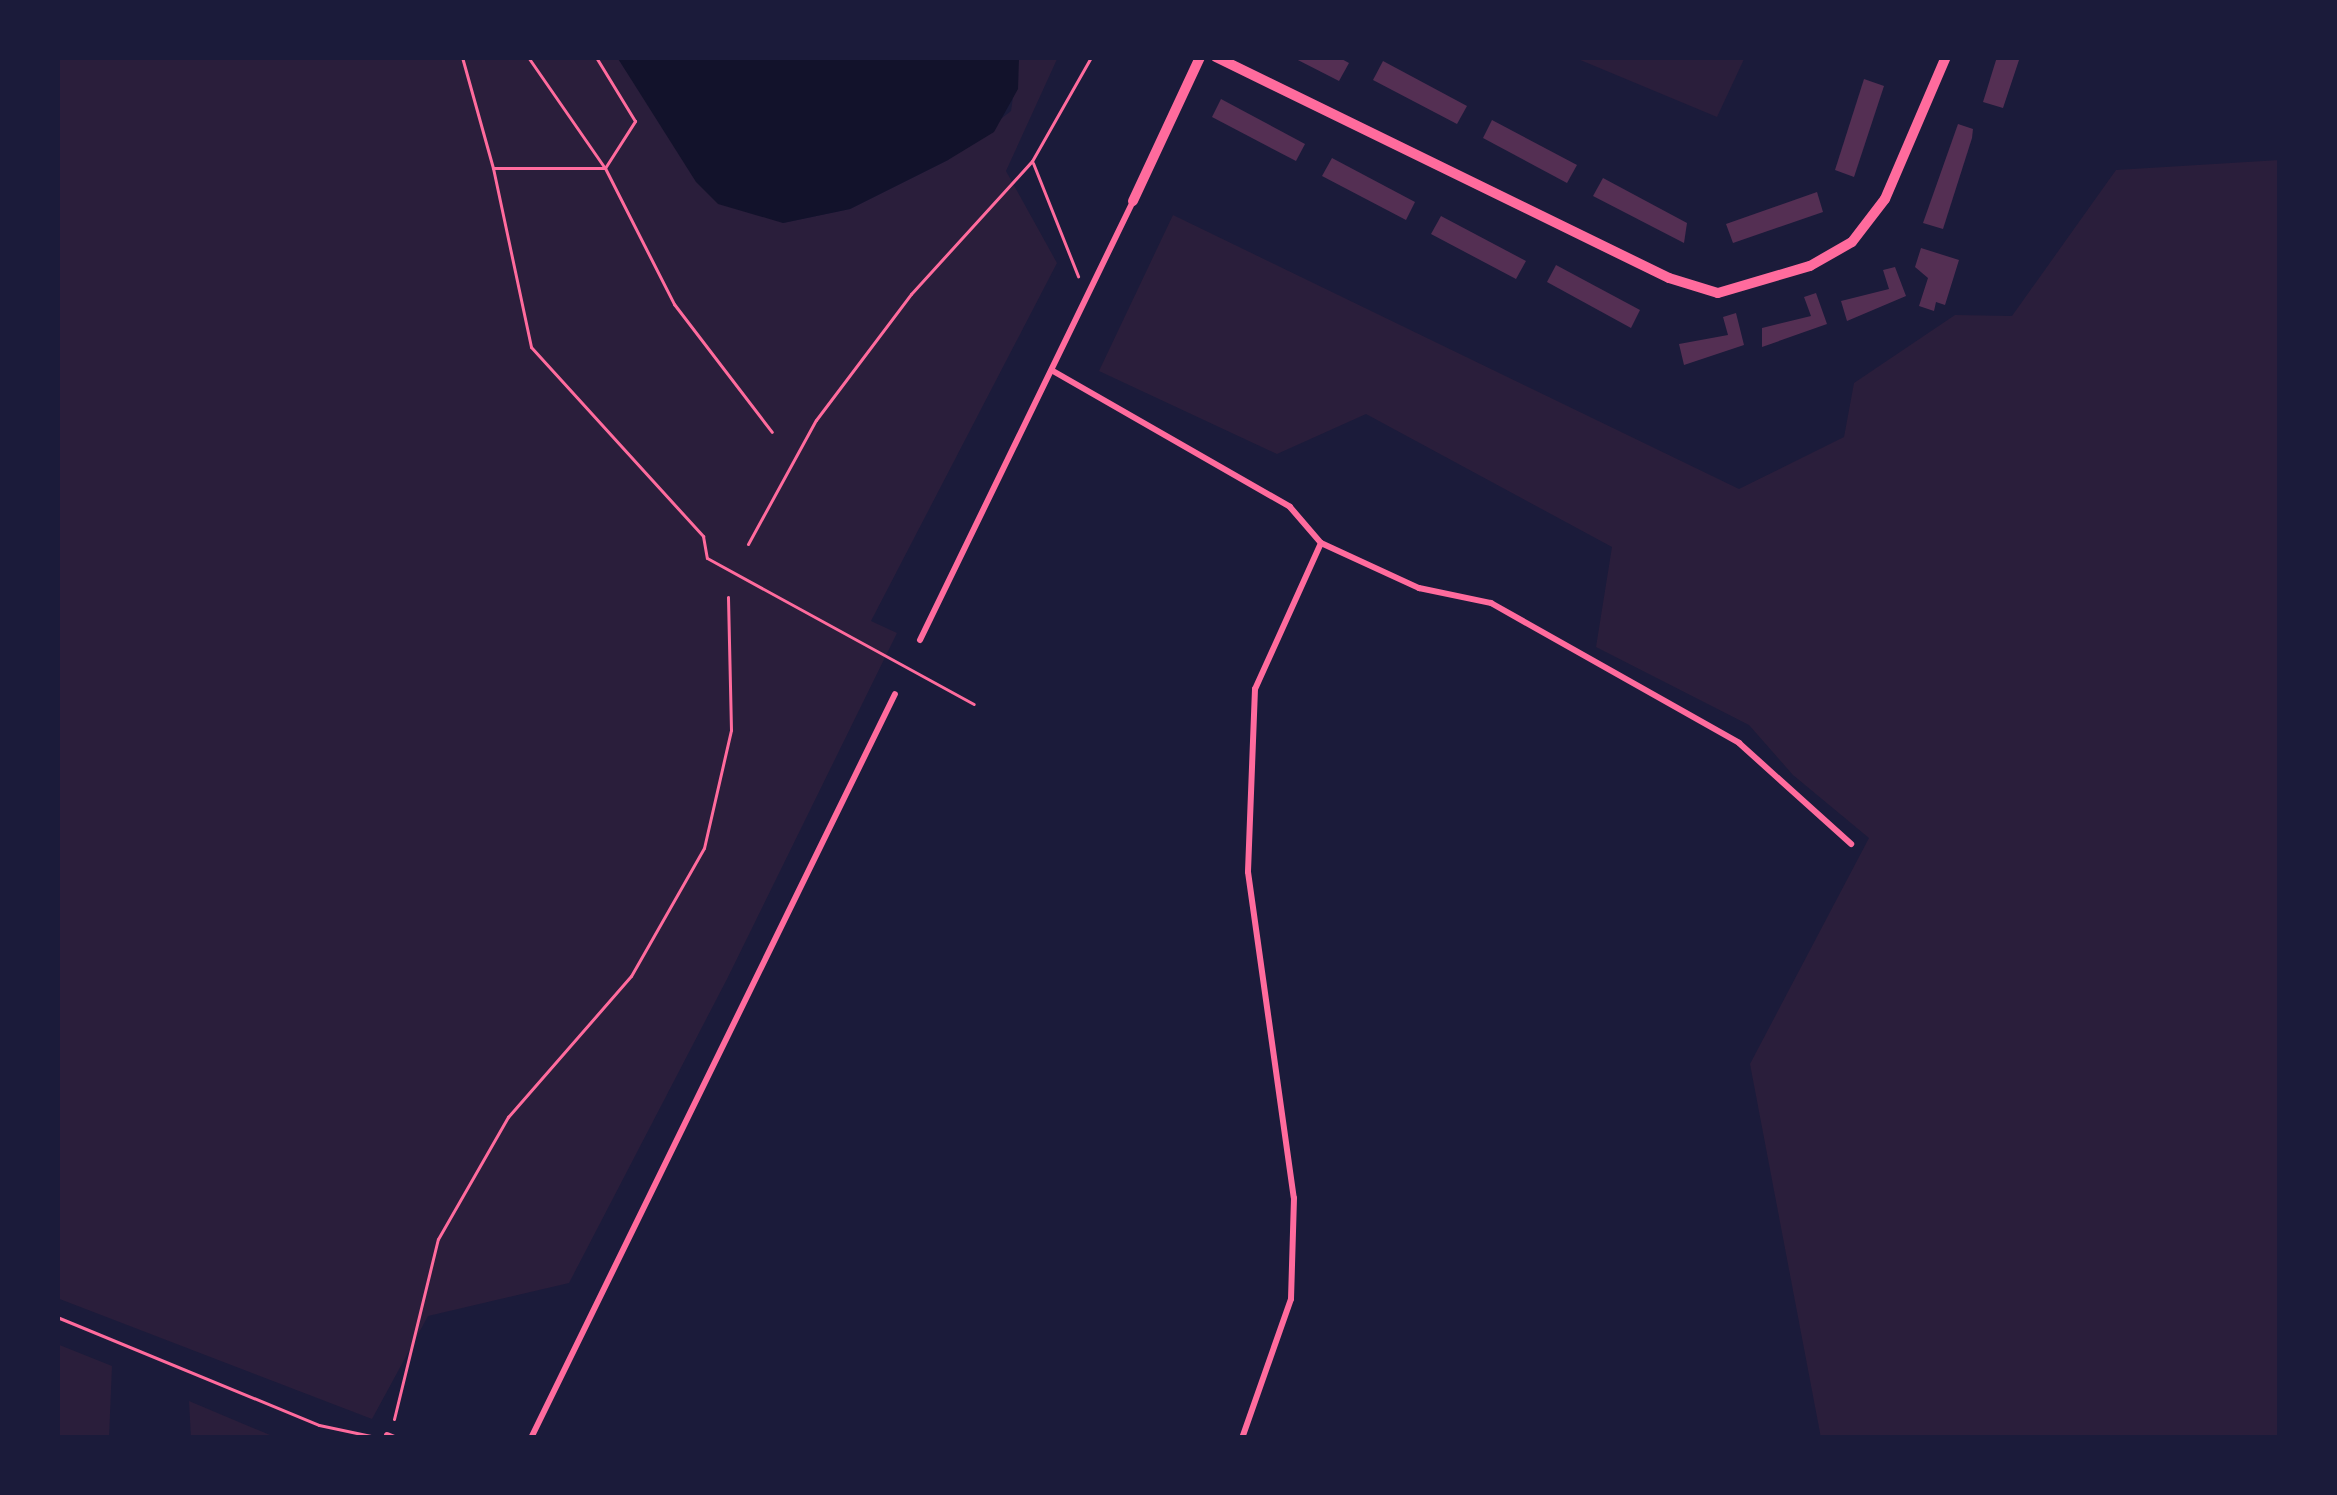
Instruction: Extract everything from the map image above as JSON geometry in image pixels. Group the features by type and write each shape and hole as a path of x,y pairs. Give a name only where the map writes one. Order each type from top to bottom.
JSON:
{"street":[{"path":"1133,201 1200,57"},
{"path":"1216,57 1669,278 1718,293 1810,266 1852,242 1885,199 1946,57"}],"lane":[{"path":"920,640 1133,201"},
{"path":"1053,371 1290,507 1322,543 1419,588 1491,603 1739,743 1851,844"},
{"path":"1242,1438 1291,1299 1294,1198 1248,872 1255,689 1322,543"},
{"path":"531,1438 895,694"}],"path":[{"path":"462,57 493,168 531,347 703,536 707,558 974,704"},
{"path":"528,57 605,167 674,304 772,432"},
{"path":"596,57 635,121 605,167"},
{"path":"748,544 816,420 879,334 1032,161 1091,57"},
{"path":"1032,161 1088,300"},
{"path":"493,168 605,167"},
{"path":"57,1317 319,1425 390,1437 438,1239 508,1118 631,976 704,848 731,730 728,597"}],"shaded area":[{"path":"57,57 617,57 652,110 783,223 850,209 948,160 1011,111 1019,57 1058,57 1006,171 1057,263 871,621 897,633 727,979 569,1283 428,1316 372,1419 57,1298"},
{"path":"617,57 1019,57 1018,89 994,132 948,160 850,209 783,223 718,204 696,182"},
{"path":"1573,57 1745,57 1717,117"},
{"path":"2280,160 2280,1438 1821,1438 1750,1064 1869,838 1793,775 1749,725 1596,647 1612,547 1366,414 1277,454 1099,371 1173,215 1739,489 1844,437 1854,383 1955,315 2012,316 2116,170"},
{"path":"57,1344 112,1366 109,1438 57,1438"},
{"path":"189,1401 277,1438 191,1438"}],"building":[{"path":"1292,57 1338,57 1349,63 1339,81"},
{"path":"1997,57 2020,57 2003,108 1983,102"},
{"path":"1383,61 1467,106 1457,124 1373,80"},
{"path":"1864,79 1884,86 1854,177 1835,170"},
{"path":"1221,99 1305,144 1296,161 1212,117"},
{"path":"1492,120 1577,165 1567,183 1483,138"},
{"path":"1958,124 1973,129 1972,138 1943,229 1923,223"},
{"path":"1332,158 1415,202 1406,220 1322,176"},
{"path":"1603,178 1687,223 1684,243 1593,196"},
{"path":"1817,192 1823,212 1733,243 1726,224"},
{"path":"1441,216 1526,261 1516,279 1431,234"},
{"path":"1921,248 1959,260 1945,305 1936,302 1934,311 1919,306 1928,278 1915,267"},
{"path":"1556,265 1640,310 1631,328 1547,282"},
{"path":"1895,267 1906,296 1847,321 1841,301 1889,289 1883,270"},
{"path":"1816,293 1827,324 1762,347 1762,328 1811,316 1804,297"},
{"path":"1736,313 1744,345 1684,365 1679,344 1728,335 1723,317"}]}
